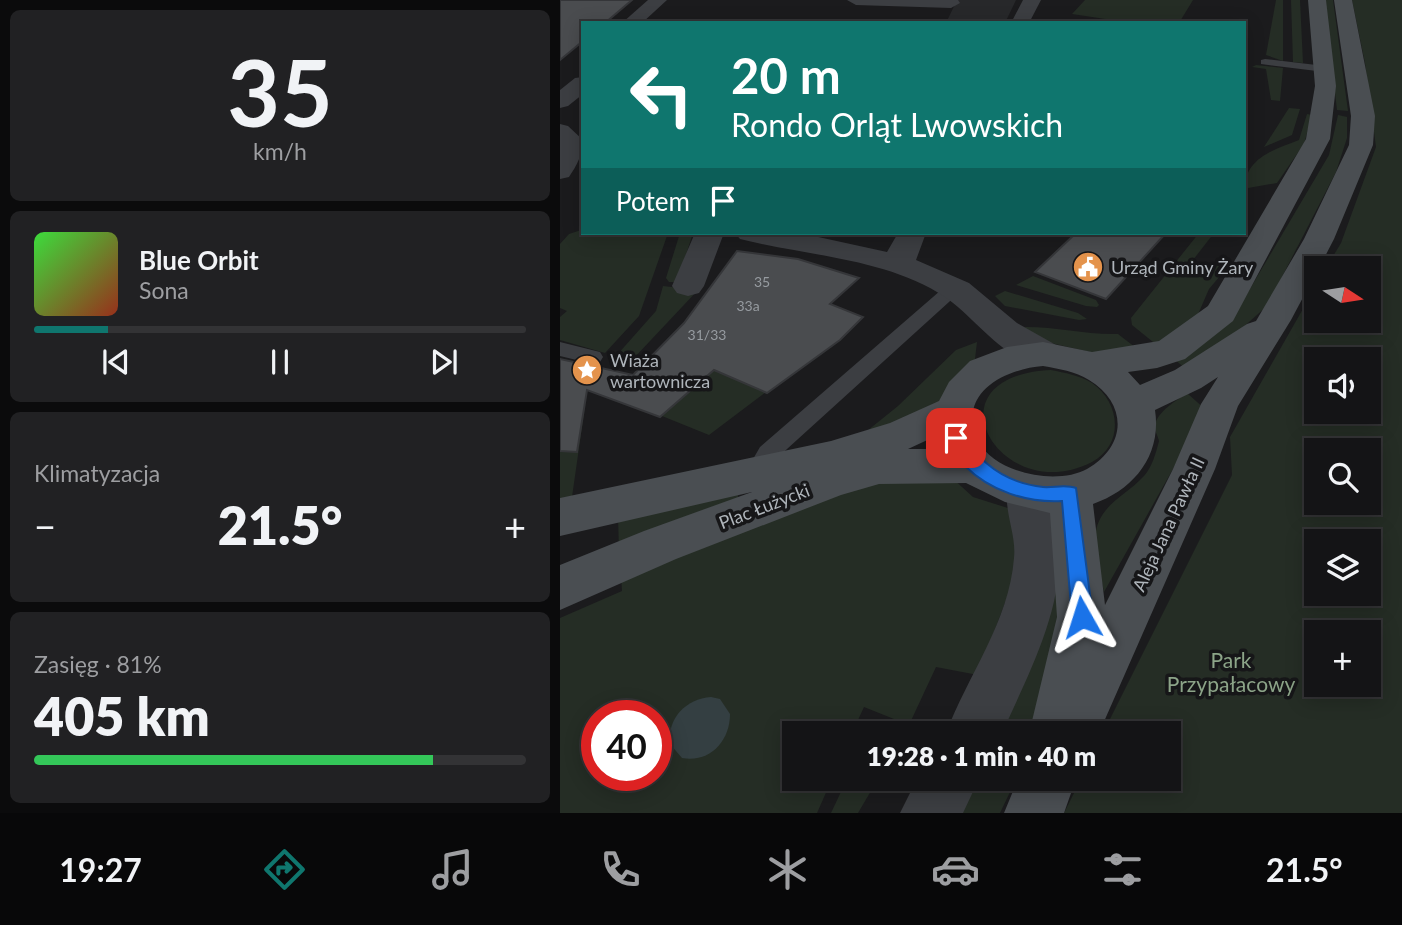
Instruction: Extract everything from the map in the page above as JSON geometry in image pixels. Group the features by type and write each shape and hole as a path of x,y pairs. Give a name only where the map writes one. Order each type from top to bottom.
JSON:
{"street":[{"path":"633,21 658,0"},
{"path":"1021,21 1032,0"},
{"path":"1091,365 1157,355 1172,350 1222,313 1318,139 1326,111 1325,69 1317,0"},
{"name":"Aleja Jana Pawła II","path":"1077,721 1195,469 1220,404 1274,320 1319,239 1362,145 1363,116 1343,0"},
{"path":"852,6 952,2 944,21"},
{"path":"560,101 578,71"},
{"path":"560,131 574,145 560,171"},
{"path":"688,286 708,235"},
{"path":"777,235 818,238 899,265 954,288 1015,340 1043,354"},
{"path":"899,265 911,235"},
{"name":"Aleja Jana Pawła II","path":"1133,404 1188,379 1274,320"},
{"path":"988,367 994,324"},
{"path":"1043,354 1068,357 1091,365 1123,389 1133,404 1139,426 1135,448 1122,469 1099,484 1048,493 991,478 968,460 956,438 953,415 960,395 973,377 988,367 1017,356 1043,354"},
{"name":"Plac Łużycki","path":"560,517 831,457 902,435 955,410"},
{"name":"Plac Łużycki","path":"560,588 660,545 833,480 879,467 977,466"},
{"path":"979,721 1022,622 1036,576 1037,537 1048,493"},
{"path":"1048,493 1082,617 1060,721"},
{"path":"930,813 943,791"}],"lane":[{"path":"1265,62 1325,69"},
{"path":"756,473 768,453 954,288"},
{"path":"560,349 593,357"}],"shaded area":[{"path":"957,0 1016,0 1006,21 947,21"},
{"path":"702,699 720,699 730,714 726,733 722,741 709,753 692,759 682,758 672,746 672,726 675,718 686,706"}],"green space":[{"path":"1085,0 1193,0 1180,21 1119,21 1072,14"},
{"path":"1276,0 1283,0 1283,61 1266,55"},
{"path":"1291,0 1300,0 1303,63 1293,62"},
{"path":"1324,0 1333,0 1348,111 1337,110"},
{"name":"Park Przypałacowy","path":"1352,0 1402,0 1402,813 1064,813 1075,791 1181,791 1181,721 1109,721 1232,475 1230,437 1304,307 1304,333 1381,333 1381,256 1333,256 1341,243 1376,147 1365,63"},
{"path":"1256,65 1283,68 1280,101 1271,100 1266,69 1252,67"},
{"path":"1289,108 1300,109 1292,135 1264,147"},
{"path":"1307,114 1312,115 1304,144 1277,183 1246,190 1246,179 1254,164 1269,152 1299,140"},
{"path":"1338,115 1347,117 1347,138 1336,172 1267,306 1222,346 1187,370 1173,358 1244,299 1329,155"},
{"path":"581,230 581,235 667,235 639,316 605,353 560,340 560,317 567,311 560,308 560,244 569,234"},
{"path":"679,235 692,235 677,282 669,282 666,278"},
{"path":"1197,235 1212,235 1186,269 1224,263 1220,276 1209,289 1196,319 1158,346 1132,325 1131,318"},
{"path":"1033,276 1096,300 1099,305 1086,306 1016,285"},
{"path":"663,286 698,290 634,358 617,355 656,311"},
{"path":"1005,291 1078,313 1087,319 1079,320 1005,306 995,296"},
{"path":"1026,327 1118,334 1140,351 1103,355 1042,341 1017,329"},
{"path":"977,342 975,359 937,405 862,435 898,406 956,350"},
{"path":"714,370 766,392 709,435 662,416"},
{"path":"1051,370 1077,376 1092,383 1108,401 1115,423 1110,445 1103,454 1092,462 1059,472 1029,468 1005,455 989,436 983,414 990,394 1012,378"},
{"path":"1187,393 1206,410 1104,592 1095,538 1101,517 1147,472 1159,441 1155,425 1159,416"},
{"path":"560,400 585,406 571,504 560,506"},
{"path":"951,477 973,497 1011,509 1024,552 978,675 936,667 911,721 899,721 864,707 858,721 782,721 782,791 827,791 817,813 560,813 560,618 622,591 621,575 807,500 888,479"},
{"path":"738,491 738,502 619,551 618,516"},
{"path":"1073,566 1042,721 1004,721 1020,690 1054,577"},
{"path":"841,791 871,791 858,813 831,813"},
{"path":"971,791 1010,792 1000,813 961,813"}],"building":[{"path":"560,0 632,0 607,21 581,21 581,43 560,60"},
{"name":"Urząd Gminy Żary","path":"1074,235 1164,235 1106,299 1035,272"},
{"path":"737,251 798,259 859,278 830,304 863,317 840,340 767,393 714,370 660,417 587,390 577,452 560,451 560,359 633,375 684,323"}],"place":[{"name":"Urząd Gminy Żary","path":"1088,267"},
{"name":"Wiaża wartownicza","path":"587,370"}],"route":[{"path":"956,438 968,460 991,478 1026,492 1045,495 1070,494 1082,617"}]}
